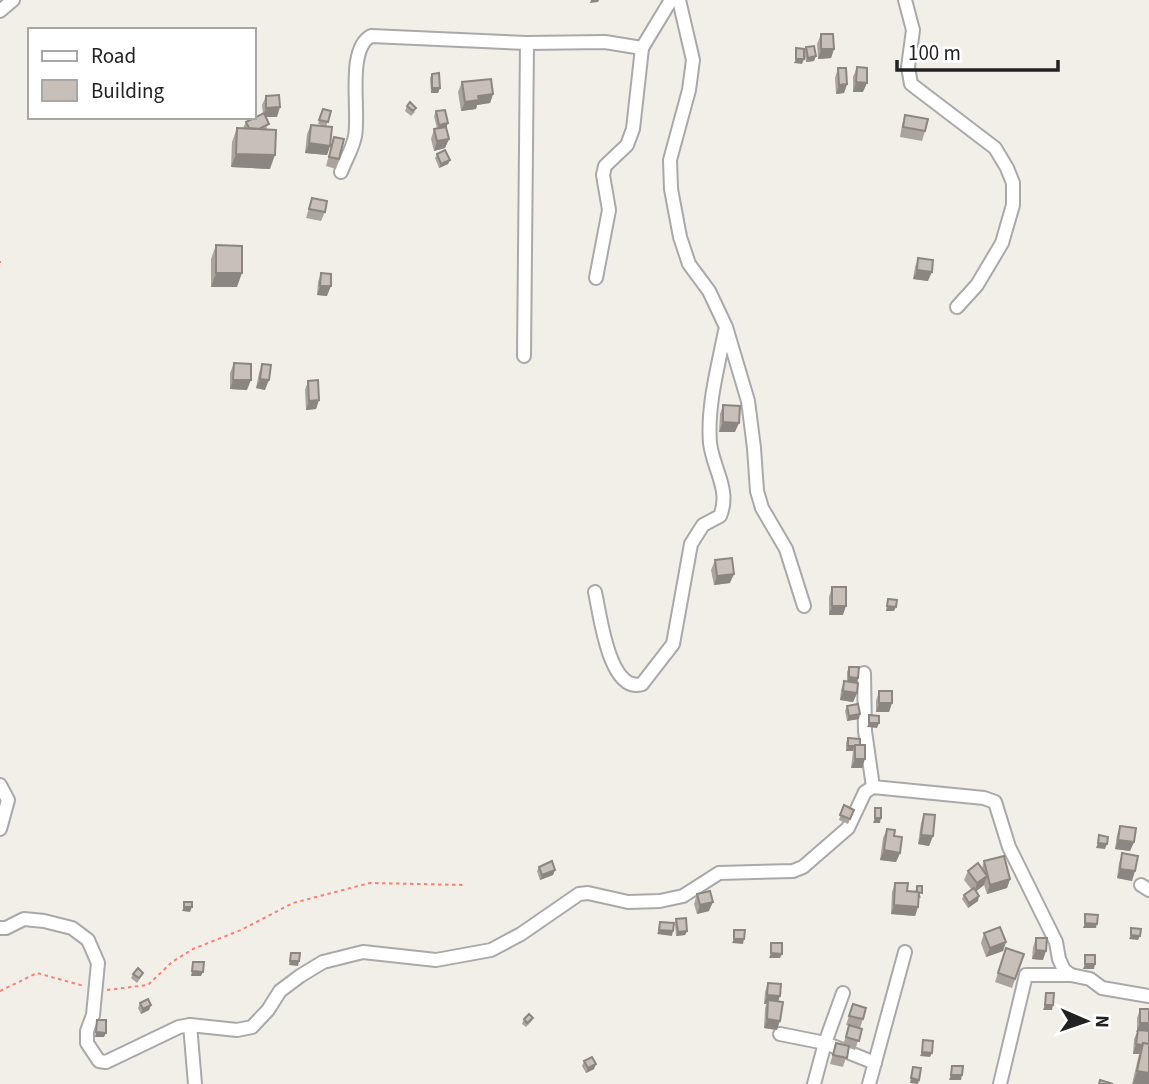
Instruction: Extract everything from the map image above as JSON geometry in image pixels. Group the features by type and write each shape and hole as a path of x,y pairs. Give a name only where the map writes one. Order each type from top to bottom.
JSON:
{"street":[{"path":"0,11 13,0"},
{"path":"596,278 609,210 603,175 605,166 627,145 634,129 642,48 671,0"},
{"path":"679,0 693,61 689,90 670,160 671,189 680,237 689,264 709,291 726,327 748,401 757,491 762,508 786,549 804,606"},
{"path":"905,0 913,30 908,67 911,84 995,148 1013,183 1013,205 1002,243 977,285 957,307"},
{"path":"341,172 355,136 355,90 360,47 364,39 371,36 527,43 605,42 642,48"},
{"path":"524,356 527,43"},
{"path":"595,592 611,663 620,676 632,685 642,684 673,644 691,544 703,525 720,516 725,503 723,486 710,445 710,412 726,327"},
{"path":"864,673 864,732 873,787"},
{"path":"0,785 8,800 0,830"},
{"path":"0,928 6,928 24,919 72,928 88,940 98,963 87,1043 99,1061 106,1062 179,1027 190,1025 237,1030 252,1027 281,991 323,962 363,952 436,960 491,950 521,934 579,894 588,893 628,902 660,901 683,896 719,873 793,871 803,867 848,828 866,792 873,787 984,798 995,802 1009,847 1056,942 1063,970 1071,975"},
{"path":"869,1084 905,952"},
{"path":"1000,1084 1026,975 1071,975 1090,979 1102,988 1149,996"},
{"path":"814,1084 825,1043 844,993"},
{"path":"190,1025 195,1084"},
{"path":"780,1034 825,1043 875,1063"}],"path":[{"path":"0,991 37,973 96,990 120,990 148,985 172,962 193,949 241,930 293,903 370,883 466,886"}],"building":[{"path":"821,34 833,34 834,49 821,49"},
{"path":"814,46 816,56 808,58 806,47"},
{"path":"796,48 804,49 804,59 796,59"},
{"path":"857,67 867,68 867,83 856,82"},
{"path":"838,68 846,68 847,84 839,85"},
{"path":"439,73 440,88 432,88 432,74"},
{"path":"491,79 493,94 478,96 479,100 465,102 462,82"},
{"path":"279,95 280,107 266,108 266,96"},
{"path":"410,102 416,108 413,111 407,106"},
{"path":"323,109 331,111 328,122 319,120"},
{"path":"445,110 448,123 439,125 436,111"},
{"path":"264,113 269,124 259,129 249,128 246,122"},
{"path":"905,115 928,119 925,131 903,127"},
{"path":"311,125 332,127 330,146 309,143"},
{"path":"446,127 449,139 437,141 434,129"},
{"path":"237,128 276,130 275,155 236,154"},
{"path":"334,137 344,139 339,159 329,157"},
{"path":"445,150 450,160 441,164 437,154"},
{"path":"312,198 327,201 325,212 309,209"},
{"path":"216,245 242,246 242,273 216,273"},
{"path":"918,258 933,260 932,272 917,270"},
{"path":"321,273 331,274 331,286 320,286"},
{"path":"234,363 251,364 251,380 233,380"},
{"path":"262,364 271,365 269,380 260,379"},
{"path":"318,380 319,400 309,401 308,381"},
{"path":"723,405 740,406 739,423 723,422"},
{"path":"732,558 734,574 717,576 715,560"},
{"path":"832,587 846,587 846,606 832,606"},
{"path":"888,599 897,600 896,607 887,606"},
{"path":"849,667 859,667 858,678 849,677"},
{"path":"844,681 858,683 857,693 843,691"},
{"path":"879,691 892,691 892,703 879,703"},
{"path":"858,704 860,714 849,716 847,706"},
{"path":"869,715 879,716 879,723 869,723"},
{"path":"848,738 860,739 860,745 848,746"},
{"path":"855,745 865,745 865,759 855,759"},
{"path":"844,805 854,810 850,819 840,815"},
{"path":"875,808 881,808 881,818 875,818"},
{"path":"924,814 935,815 933,836 921,835"},
{"path":"1120,826 1136,828 1134,842 1118,840"},
{"path":"887,829 895,830 894,836 902,837 900,853 884,850"},
{"path":"1099,835 1108,837 1107,844 1098,843"},
{"path":"1122,853 1138,856 1135,871 1120,869"},
{"path":"1004,856 1010,879 990,885 984,861"},
{"path":"552,861 555,870 542,875 539,867"},
{"path":"978,863 987,876 977,883 968,871"},
{"path":"895,883 908,883 907,891 919,892 918,907 894,905"},
{"path":"917,886 922,886 922,893 917,892"},
{"path":"974,888 979,896 969,903 964,895"},
{"path":"710,891 713,902 700,905 697,894"},
{"path":"184,902 192,902 192,907 184,907"},
{"path":"1085,914 1098,915 1097,924 1085,923"},
{"path":"686,918 687,931 678,932 676,919"},
{"path":"660,922 674,923 673,931 659,930"},
{"path":"1000,927 1006,942 990,948 984,933"},
{"path":"1131,928 1141,929 1140,936 1131,935"},
{"path":"734,930 745,930 744,939 734,939"},
{"path":"1036,938 1047,938 1046,951 1036,950"},
{"path":"771,943 782,943 782,954 771,953"},
{"path":"1006,948 1024,954 1015,979 998,973"},
{"path":"291,953 300,953 299,961 290,961"},
{"path":"1085,955 1095,955 1095,964 1085,964"},
{"path":"193,962 204,962 203,972 192,971"},
{"path":"138,968 143,973 139,978 133,974"},
{"path":"768,983 781,984 780,996 767,995"},
{"path":"1046,993 1054,993 1053,1005 1045,1005"},
{"path":"148,999 151,1005 143,1009 140,1003"},
{"path":"768,1000 783,1002 780,1021 767,1019"},
{"path":"853,1004 866,1008 863,1019 849,1016"},
{"path":"1140,1009 1149,1009 1149,1023 1140,1023"},
{"path":"529,1014 533,1018 527,1023 524,1019"},
{"path":"97,1020 106,1020 106,1033 96,1032"},
{"path":"849,1025 862,1029 859,1041 846,1037"},
{"path":"1138,1030 1149,1031 1149,1044 1136,1044"},
{"path":"923,1040 933,1041 932,1053 922,1052"},
{"path":"836,1043 849,1046 847,1058 833,1055"},
{"path":"1143,1043 1149,1044 1149,1073 1137,1071"},
{"path":"592,1057 596,1064 588,1068 584,1061"},
{"path":"952,1066 963,1066 962,1075 951,1075"},
{"path":"913,1067 921,1068 919,1080 911,1078"}]}
